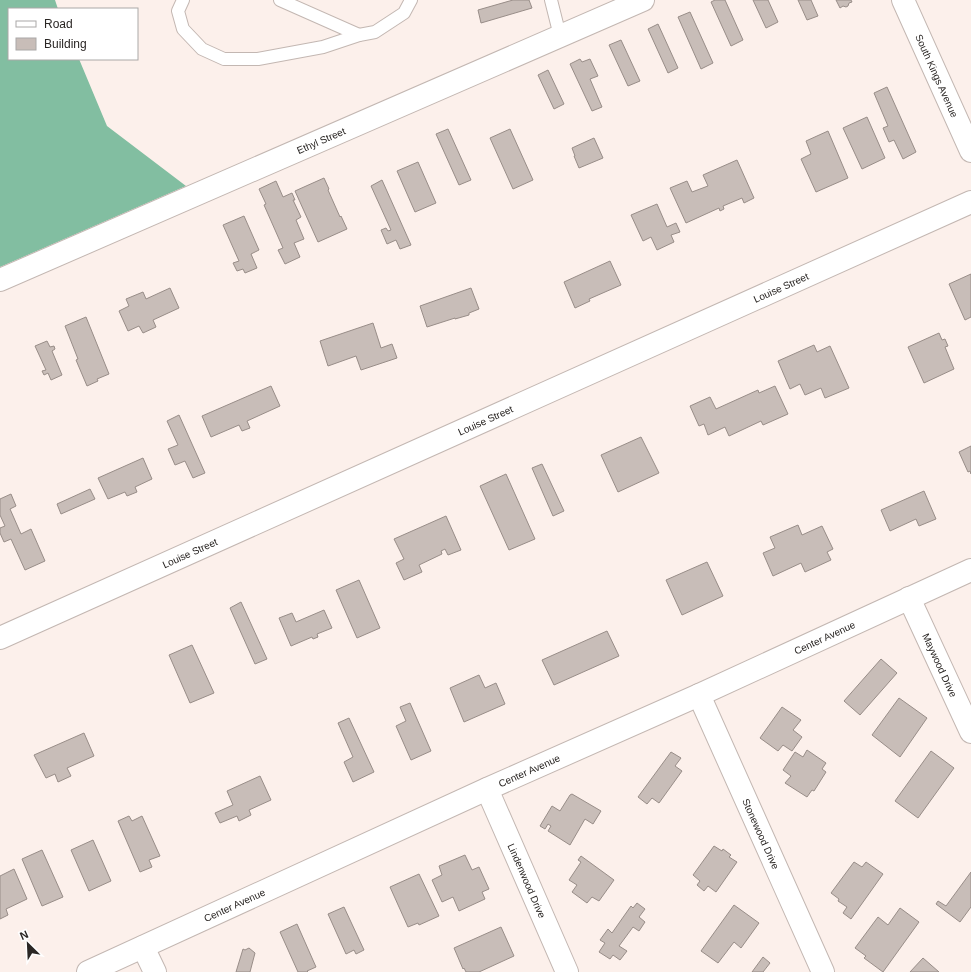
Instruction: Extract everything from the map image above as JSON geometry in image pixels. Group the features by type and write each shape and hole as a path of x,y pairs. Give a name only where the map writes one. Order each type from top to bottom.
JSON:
{"street":[{"name":"Ethyl Street","path":"0,280 643,0"},
{"name":"South Kings Avenue","path":"903,0 971,151"},
{"name":"Louise Street","path":"0,638 971,202"},
{"name":"Center Avenue","path":"88,972 487,789 699,695 971,570"},
{"name":"Maywood Drive","path":"909,598 971,732"},
{"name":"Stonewood Drive","path":"699,695 823,972"},
{"name":"Lindenwood Drive","path":"487,789 567,972"},
{"path":"143,947 155,972"}],"lane":[{"path":"183,0 178,11 183,29 202,49 224,59 258,59 322,47 359,35 375,32 404,13 411,0"},
{"path":"280,0 359,35"},
{"path":"551,0 560,36"}],"green space":[{"path":"0,0 55,0 58,8 8,8 8,60 79,60 107,126 186,186 0,267"}],"building":[{"path":"513,0 529,0 532,8 481,23 478,10"},
{"path":"715,0 725,0 743,40 731,46 711,2"},
{"path":"753,0 768,0 778,22 766,28"},
{"path":"798,0 811,0 818,16 807,20"},
{"path":"836,0 851,0 852,2 846,7 843,6 840,8"},
{"path":"690,12 713,63 701,69 678,17"},
{"path":"658,24 678,68 668,73 648,29"},
{"path":"621,40 640,81 628,86 609,45"},
{"path":"580,59 582,62 590,59 598,76 590,79 602,107 592,111 570,64"},
{"path":"548,70 564,104 554,109 538,75"},
{"path":"887,87 916,152 903,159 894,140 889,142 883,128 888,126 874,93"},
{"path":"867,117 885,158 862,169 843,128"},
{"path":"448,129 471,180 459,185 436,134"},
{"path":"510,129 533,180 513,189 490,138"},
{"path":"828,131 848,178 816,192 801,159 811,154 806,141"},
{"path":"594,138 603,158 579,168 572,148"},
{"path":"737,160 754,198 744,203 742,198 723,206 724,209 720,211 719,208 686,223 670,188 687,181 692,192 708,186 703,175"},
{"path":"418,162 436,203 415,212 397,171"},
{"path":"324,178 340,217 341,216 347,229 318,242 295,191"},
{"path":"382,180 411,245 400,249 396,240 387,244 381,230 386,228 388,231 391,230 371,186"},
{"path":"276,181 283,197 292,193 295,200 293,200 301,217 296,220 304,239 294,243 300,257 285,264 278,250 283,248 264,205 266,204 259,189"},
{"path":"657,204 667,227 676,223 680,232 671,235 674,242 657,250 651,237 643,241 631,215"},
{"path":"244,216 259,250 251,254 257,268 245,273 243,269 237,271 233,263 239,261 223,225"},
{"path":"610,261 621,285 589,299 590,301 575,308 564,282"},
{"path":"971,274 971,317 965,320 949,284"},
{"path":"170,288 179,308 153,320 156,327 143,333 139,326 128,331 119,311 129,306 126,299 143,292 146,299"},
{"path":"471,288 479,309 469,313 469,315 427,327 420,306"},
{"path":"86,317 109,374 97,379 98,381 87,386 76,360 78,359 65,326"},
{"path":"373,323 381,348 392,344 397,358 361,370 356,356 328,366 320,341"},
{"path":"939,333 942,340 945,339 948,346 945,347 954,369 924,383 908,347"},
{"path":"47,341 50,347 54,346 55,349 52,351 62,375 51,380 48,373 44,375 42,371 46,370 35,346"},
{"path":"814,345 817,352 830,346 849,388 825,398 821,388 805,395 800,384 790,389 778,361"},
{"path":"271,386 280,406 247,421 250,428 242,431 239,425 211,437 202,416"},
{"path":"775,386 788,414 763,425 761,421 729,436 725,427 708,435 704,424 699,426 690,406 710,397 716,409 758,390 759,393"},
{"path":"179,415 205,473 193,478 185,461 175,465 168,449 178,445 167,421"},
{"path":"641,437 659,473 618,492 601,455"},
{"path":"971,446 971,474 970,471 968,472 959,452"},
{"path":"143,458 152,479 135,487 137,492 127,496 125,492 108,499 98,478"},
{"path":"542,464 564,511 553,516 532,468"},
{"path":"506,474 535,539 509,550 480,486"},
{"path":"90,489 95,499 61,514 57,504"},
{"path":"924,491 936,519 919,526 916,519 890,531 881,510"},
{"path":"11,494 16,506 10,509 21,534 31,529 45,561 25,570 11,539 4,542 0,533 0,528 5,526 0,515 0,499"},
{"path":"446,516 461,550 448,555 445,549 441,551 442,554 419,565 422,572 404,580 396,563 404,559 394,539"},
{"path":"798,525 802,535 822,526 833,549 827,552 831,560 805,572 801,563 773,576 763,553 775,548 770,537"},
{"path":"707,562 723,596 682,615 666,580"},
{"path":"359,580 380,628 357,638 336,590"},
{"path":"241,602 267,659 255,664 230,608"},
{"path":"324,610 332,628 317,634 318,637 313,639 312,637 291,646 279,618 292,613 296,622"},
{"path":"607,631 619,656 554,685 542,660"},
{"path":"192,645 214,693 190,703 169,655"},
{"path":"881,659 897,673 860,715 844,701"},
{"path":"479,675 485,688 496,683 505,704 464,722 450,688"},
{"path":"899,698 927,718 900,757 872,735"},
{"path":"410,703 431,751 411,760 396,726 406,721 400,707"},
{"path":"782,707 801,720 793,730 802,737 792,751 783,745 778,751 760,738"},
{"path":"349,718 374,772 353,782 344,762 353,757 338,723"},
{"path":"84,733 94,756 67,768 71,776 58,782 55,774 46,778 34,755"},
{"path":"807,750 826,763 822,769 826,772 814,791 812,790 807,797 785,783 791,776 783,770 795,752 803,757"},
{"path":"931,751 954,768 918,818 895,801"},
{"path":"671,752 681,758 675,766 682,771 659,803 652,798 647,804 638,797"},
{"path":"260,776 271,800 249,810 251,815 239,821 237,816 220,823 215,813 233,805 227,791"},
{"path":"572,794 601,811 593,824 585,819 570,845 548,831 551,826 548,824 545,829 540,826 552,806 560,811"},
{"path":"129,816 132,821 142,816 160,856 149,860 152,867 140,872 118,821"},
{"path":"93,840 111,881 89,891 71,850"},
{"path":"714,846 722,851 723,849 731,855 729,857 737,862 716,892 708,886 704,891 697,885 700,881 693,875"},
{"path":"42,850 63,897 42,906 22,859"},
{"path":"465,855 472,870 479,867 489,889 482,892 485,899 459,911 453,897 442,902 432,880 442,875 439,866"},
{"path":"581,856 614,880 599,901 592,897 587,903 572,892 577,885 569,880 581,862 578,860"},
{"path":"854,862 862,867 866,862 883,874 851,919 843,913 847,907 838,901 839,899 831,893"},
{"path":"14,869 27,899 6,909 8,915 0,919 0,876"},
{"path":"971,872 971,907 960,922 936,904 938,901 946,906"},
{"path":"419,874 439,916 419,925 418,923 408,927 390,887"},
{"path":"637,903 645,909 639,917 645,922 639,931 633,927 619,946 627,951 620,960 613,955 610,959 599,952 605,943 600,940 608,929 612,933 631,906 633,908"},
{"path":"734,905 759,923 741,948 734,942 718,963 701,951"},
{"path":"344,907 364,950 356,954 354,950 346,954 328,914"},
{"path":"900,908 919,922 883,972 864,958 866,956 855,948 878,917 888,925"},
{"path":"297,924 316,967 307,971 308,972 298,972 280,932"},
{"path":"501,927 514,956 479,972 466,972 464,968 463,969 454,948"},
{"path":"249,948 255,953 250,972 236,972 243,949 245,950"},
{"path":"763,957 770,963 763,972 752,972"},
{"path":"923,958 939,972 910,972"}]}
